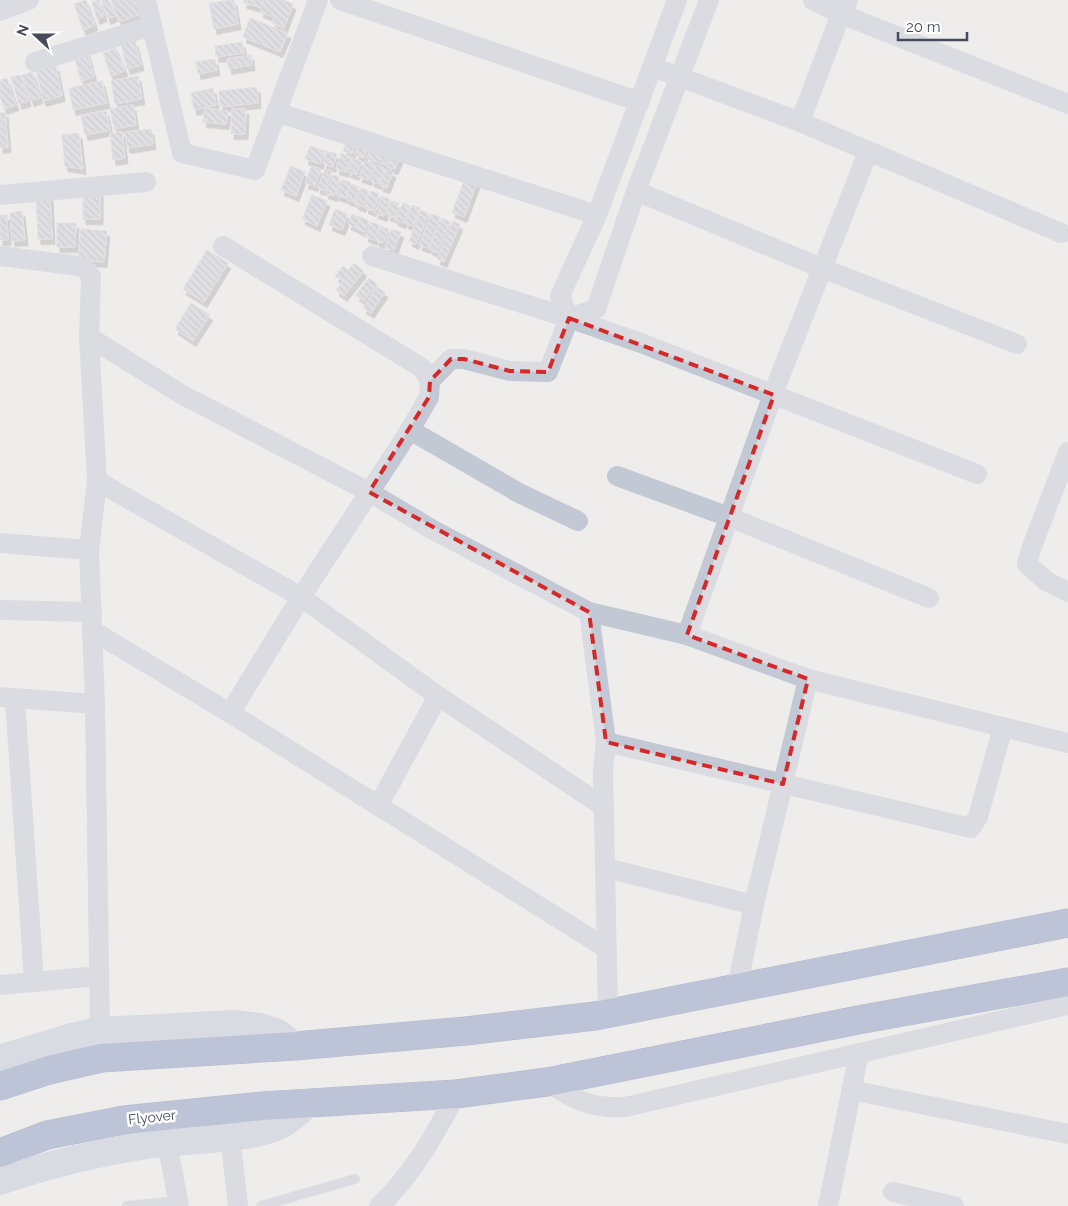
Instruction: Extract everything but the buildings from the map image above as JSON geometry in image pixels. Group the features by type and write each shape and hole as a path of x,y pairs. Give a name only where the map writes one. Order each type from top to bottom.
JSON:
{"highway":[{"path":"0,1086 48,1070 101,1058 296,1046 466,1031 608,1014 1068,923"},
{"name":"Flyover","path":"0,1152 47,1135 124,1120 308,1103 456,1094 547,1082 858,1020 1068,982"}],"main road":[{"path":"0,1059 71,1036 100,1032 233,1024 260,1027 278,1033 296,1046"},
{"path":"0,1181 43,1166 92,1154 167,1142 260,1133 281,1126 308,1103"}],"street":[{"path":"0,11 29,0"},
{"path":"146,0 182,153 255,170 318,0"},
{"path":"340,0 640,102"},
{"path":"430,381 451,359 464,359 510,371 548,372 569,318 560,296 597,215 677,0"},
{"path":"569,318 596,309 636,191 709,0"},
{"path":"813,0 845,7 1068,104"},
{"path":"800,122 845,7"},
{"path":"35,62 152,26"},
{"path":"653,67 800,122 1061,233"},
{"path":"276,112 597,215"},
{"path":"687,636 774,395 868,152"},
{"path":"0,195 146,182"},
{"path":"636,191 824,269 1018,344"},
{"path":"223,246 422,368 430,381 430,397 301,597 230,713"},
{"path":"0,256 79,266 91,276 89,337 97,481 89,550 95,704 100,1032"},
{"path":"372,256 569,318 641,343 977,474"},
{"path":"89,337 181,394 369,492 435,531 589,612 687,636 808,679 1068,743"},
{"path":"410,430 519,493 578,521"},
{"path":"1068,455 1031,549 1028,564 1046,581 1068,592"},
{"path":"617,476 729,517 929,598"},
{"path":"97,481 301,597 438,696 604,807"},
{"path":"0,542 89,550"},
{"path":"0,610 92,622 230,713 606,948"},
{"path":"589,612 606,742 604,807 608,1014"},
{"path":"737,988 754,905 808,679"},
{"path":"378,806 438,696"},
{"path":"34,981 7,698 95,704"},
{"path":"606,742 971,828 978,817 1003,727"},
{"path":"606,868 754,905"},
{"path":"0,985 98,976"},
{"path":"547,1082 588,1105 607,1108 625,1107 1068,1005"},
{"path":"828,1206 859,1053"},
{"path":"851,1090 1068,1134"},
{"path":"379,1206 414,1168 438,1130 456,1094"},
{"path":"230,1136 238,1206"},
{"path":"167,1142 178,1204"},
{"path":"893,1192 954,1206"}],"lane":[{"path":"261,1206 355,1179"},
{"path":"127,1206 178,1204"}],"highlighted area":[{"path":"569,318 774,395 687,635 808,679 783,784 606,742 589,612 369,492 429,397 430,381 451,359 464,359 510,371 548,372"}]}
